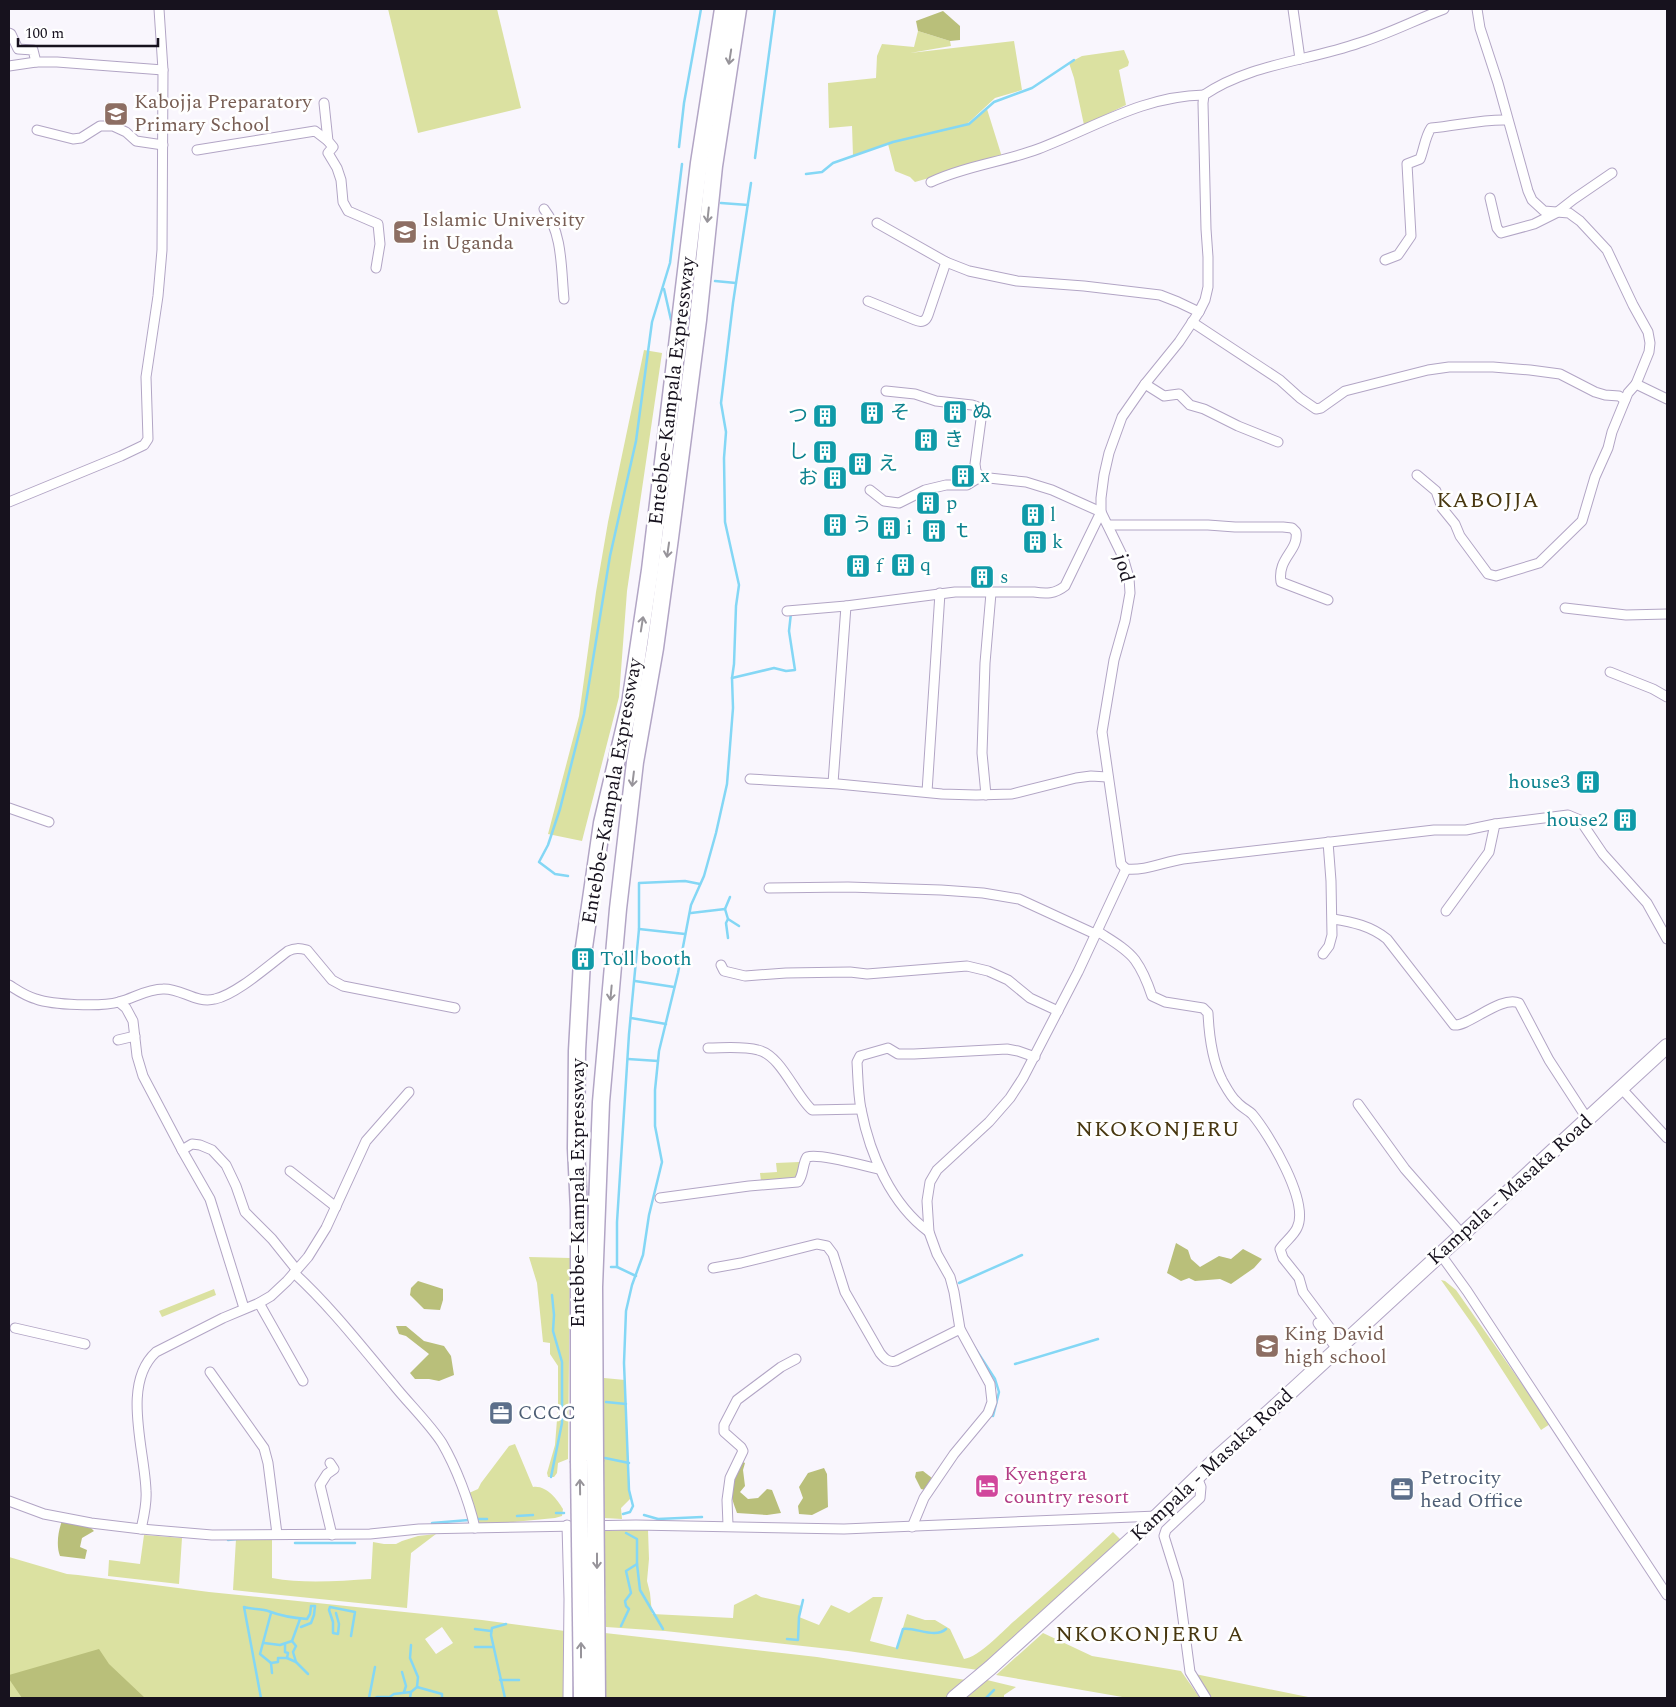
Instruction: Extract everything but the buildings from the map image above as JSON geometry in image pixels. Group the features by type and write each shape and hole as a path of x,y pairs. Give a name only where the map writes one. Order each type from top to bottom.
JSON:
{"highway":[{"name":"Entebbe–Kampala Expressway","path":"597,1698 576,1148 577,1051 582,962 602,823 630,704 650,570 707,159 722,9"},
{"name":"Entebbe–Kampala Expressway","path":"582,1698 587,1461 601,1102 618,909 635,762 655,648 698,320 707,159 738,9"},
{"name":"Kampala - Masaka Road","path":"954,1698 990,1668 1157,1516 1196,1477 1441,1255 1667,1046"}],"street":[{"path":"9,502 140,448 146,443 148,434 146,377 158,296 162,250 163,70 159,9"},
{"path":"1293,9 1300,59"},
{"path":"931,182 1039,149 1132,108 1193,95 1204,95 1233,80 1359,43 1444,9"},
{"path":"1417,475 1436,491 1442,508 1455,524 1460,536 1488,574 1496,576 1539,563 1582,521 1595,477 1608,448 1612,432 1628,393 1636,384 1649,352 1648,332 1632,304 1607,250 1580,221 1569,214 1544,210 1532,200 1480,28 1477,9"},
{"path":"9,33 12,34 18,49 33,50 36,62"},
{"path":"9,66 36,62 57,62 163,70"},
{"path":"787,611 846,606 955,592 1034,592 1046,594 1060,590 1069,579 1102,512 1102,487 1109,453 1127,407 1179,342 1199,312 1208,287 1203,125 1204,95"},
{"path":"324,103 328,141"},
{"path":"1385,260 1398,255 1411,236 1407,164 1420,159 1426,136 1431,128 1460,126 1490,119 1507,120"},
{"path":"37,130 73,139 81,138 100,126 113,126 126,132 136,141 163,145"},
{"path":"197,150 315,131 327,126"},
{"path":"315,131 333,147 328,153 337,168 341,180 343,202 348,212 378,224 380,244 376,268"},
{"path":"1490,198 1497,228 1501,233 1534,224 1556,213 1612,173"},
{"path":"544,209 550,217 559,247 564,299"},
{"path":"877,223 946,262 969,271 1017,281 1084,286 1160,295 1199,312"},
{"path":"868,301 915,320 923,321 928,315 946,262"},
{"path":"1192,322 1280,380 1316,409 1321,408 1345,391 1449,367 1492,367 1560,374 1595,392 1619,396 1625,400"},
{"path":"1144,384 1164,396 1179,394 1190,405 1204,409 1238,426 1278,442"},
{"path":"1636,384 1667,399"},
{"path":"886,391 915,394 938,402 972,405 981,408 975,464 976,471 980,477"},
{"path":"870,490 884,501 890,503 899,502 925,490 946,485 967,484 980,477 1026,482 1052,490 1102,512"},
{"name":"jod","path":"1102,512 1123,557 1130,578 1130,592 1125,621 1114,660 1102,732 1121,864 1126,870"},
{"path":"1108,525 1208,524 1235,527 1292,528 1296,532 1296,543 1287,555 1280,571 1281,582 1328,600"},
{"path":"927,792 940,593"},
{"path":"986,795 982,752 985,663 991,593"},
{"path":"833,784 846,606"},
{"path":"1565,608 1626,615 1667,614"},
{"path":"1610,672 1653,689 1667,697"},
{"path":"750,779 942,794 986,795 1029,791 1076,778 1092,776 1108,778"},
{"path":"9,808 48,822"},
{"path":"912,1527 924,1498 954,1454 988,1413 992,1402 990,1384 960,1329 950,1277 937,1254 929,1232 927,1201 930,1182 937,1170 990,1122 1010,1098 1035,1056 1078,972 1126,870 1136,870 1183,859 1434,830 1466,830 1495,824 1568,815 1580,820 1603,854 1647,903 1667,939"},
{"path":"1446,911 1489,852 1495,824"},
{"path":"1323,954 1332,940 1328,842"},
{"path":"769,888 848,887 941,890 983,893 1019,899 1096,933 1116,944 1135,959 1152,996 1165,1002 1203,1008 1208,1013 1210,1041 1222,1078 1236,1102 1252,1114 1270,1140 1285,1165 1297,1198 1300,1215 1298,1228 1280,1249 1284,1258 1299,1278 1302,1292 1339,1347"},
{"path":"1332,919 1360,924 1387,939 1454,1025 1464,1024 1485,1011 1498,1006 1511,1002 1519,1003 1548,1060 1588,1120"},
{"path":"9,985 31,997 57,1003 119,1002 165,988 201,1000 214,999 234,991 288,951 294,948 301,948 307,950 332,980 343,986 455,1008"},
{"path":"721,965 724,971 745,976 786,973 850,972 867,974 896,970 967,966 988,971 1008,980 1030,998 1058,1011"},
{"path":"119,1002 134,1021 137,1056 143,1076 210,1200 244,1308"},
{"path":"118,1040 136,1036"},
{"path":"708,1048 757,1049 766,1052 775,1061 805,1104 812,1110 861,1109"},
{"path":"929,1232 912,1218 874,1158 861,1109 857,1062 860,1056 888,1048 898,1054 1006,1049 1018,1050 1035,1056"},
{"path":"1621,1088 1667,1138"},
{"path":"141,1529 146,1509 146,1494 138,1422 140,1378 149,1359 156,1352 271,1296 316,1245 336,1207 366,1141 409,1092"},
{"path":"1358,1104 1406,1169 1462,1234"},
{"path":"182,1150 192,1144 200,1145 212,1150 226,1164 236,1186 244,1212 272,1239 295,1271 347,1328 440,1441 455,1471 475,1528"},
{"path":"660,1198 749,1186 798,1182 802,1178 804,1160 810,1155 828,1157 880,1169"},
{"path":"1279,1165 1293,1195 1295,1227 1276,1249 1276,1254 1299,1286 1298,1295 1339,1347"},
{"path":"290,1171 336,1207"},
{"path":"713,1268 823,1244 833,1254 845,1292 880,1353 887,1360 896,1361 960,1329"},
{"path":"1441,1255 1585,1468 1667,1595"},
{"path":"258,1303 303,1380"},
{"path":"16,1328 85,1344"},
{"path":"728,1525 727,1500 730,1478 743,1451 724,1432 724,1425 737,1400 781,1367 796,1359"},
{"path":"210,1372 264,1448 268,1464 277,1534"},
{"path":"330,1463 334,1469 327,1474 320,1485 332,1535"},
{"path":"1196,1477 1201,1487 1200,1498 1166,1530 1164,1536 1178,1580 1190,1672 1206,1698"},
{"path":"9,1501 44,1514 91,1522 141,1529 212,1535 332,1535 475,1528 567,1526 728,1525 815,1529 912,1527 1157,1516"},
{"path":"567,1526 569,1599 568,1698"}],"green space":[{"path":"388,9 497,9 521,108 418,133"},
{"path":"943,11 960,26 960,40 950,41 918,31 916,21"},
{"path":"918,31 950,41 951,46 910,53 1014,41 1022,90 995,98 967,124 987,109 1002,157 915,182 910,177 895,171 888,144 853,156 852,126 829,128 828,83 876,78 877,56 882,44 914,47"},
{"path":"1124,50 1129,62 1128,66 1119,70 1126,105 1084,125 1069,63 1082,56"},
{"path":"644,350 662,353 627,591 619,697 582,841 548,834 579,716 596,592 608,522"},
{"path":"799,1162 800,1178 761,1181 760,1173 777,1172 776,1163"},
{"path":"1176,1243 1188,1250 1191,1259 1200,1267 1219,1256 1231,1259 1243,1249 1262,1259 1254,1268 1231,1284 1220,1279 1195,1281 1189,1278 1181,1281 1167,1273"},
{"path":"529,1257 570,1258 568,1459 558,1463 557,1473 554,1477 548,1477 547,1473 555,1445 558,1407 558,1366 550,1354 550,1343 543,1342 537,1283"},
{"path":"1441,1280 1456,1290 1550,1424 1541,1430 1475,1328"},
{"path":"418,1281 443,1289 443,1300 440,1310 424,1309 410,1295 411,1288"},
{"path":"214,1289 216,1295 162,1317 159,1311"},
{"path":"396,1326 406,1326 424,1341 444,1346 451,1356 454,1375 439,1381 415,1379 410,1373 429,1354 406,1336 399,1334"},
{"path":"604,1378 625,1380 630,1499 621,1508 622,1519 604,1518"},
{"path":"515,1444 533,1487 547,1490 554,1497 563,1509 562,1516 480,1525 469,1493 478,1489 509,1446"},
{"path":"743,1462 745,1463 743,1470 745,1486 740,1492 748,1499 758,1498 767,1489 772,1490 781,1513 767,1515 737,1513 732,1498 731,1486 734,1475"},
{"path":"824,1468 827,1474 828,1507 812,1515 799,1514 798,1506 803,1498 799,1487 808,1473"},
{"path":"923,1471 932,1478 931,1484 925,1490 921,1489 915,1477 916,1472"},
{"path":"62,1521 87,1524 94,1531 82,1538 80,1547 87,1550 85,1559 60,1556 58,1538"},
{"path":"648,1530 649,1559 647,1581 652,1614 733,1618 734,1605 756,1594 761,1597 802,1606 799,1617 819,1625 831,1605 849,1613 873,1597 883,1597 870,1641 897,1648 907,1614 925,1620 935,1620 950,1629 964,1659 976,1654 990,1644 1113,1532 1121,1540 978,1670 848,1651 665,1631 606,1627 604,1531"},
{"path":"436,1534 411,1553 407,1608 233,1590 236,1539 272,1539 272,1578 322,1582 371,1579 373,1542 396,1544 418,1536"},
{"path":"144,1535 182,1538 179,1584 108,1576 109,1560 140,1564"},
{"path":"9,1557 67,1574 209,1592 482,1620 565,1631 564,1698 9,1698","holes":["442,1627 453,1643 436,1654 425,1639"]},
{"path":"605,1633 817,1657 966,1680 947,1698 605,1698"},
{"path":"1043,1633 1092,1656 1181,1671 1200,1698 1128,1698 996,1675"},
{"path":"99,1649 109,1664 145,1698 22,1698 9,1679 9,1675"},
{"path":"1195,1674 1313,1698 1212,1698"},
{"path":"987,1680 1016,1687 1004,1695 1004,1698 966,1698"}],"waterway":[{"path":"679,147 684,103 701,9"},
{"path":"755,158 775,9"},
{"path":"806,174 822,172 833,163 893,142 969,124 994,102 1032,88 1074,60"},
{"path":"568,876 555,874 539,862 548,845 560,809 584,714 610,556 636,441 652,322 670,263 682,164"},
{"path":"623,1514 630,1512 633,1506 629,1490 624,1363 626,1311 632,1285 643,1255 649,1215 662,1162 655,1126 655,1090 659,1051 678,973 691,905 704,876 727,784 733,708 732,678 736,606 739,585 725,522 724,458 726,432 721,403 733,303 751,183"},
{"path":"721,203 748,205"},
{"path":"715,281 736,283"},
{"path":"664,289 671,320"},
{"path":"732,678 774,668 786,671 795,670 789,631 791,613"},
{"path":"617,1267 617,1222 629,1034 639,929 639,883 685,881 700,884"},
{"path":"725,909 730,897"},
{"path":"691,913 725,909 728,919 726,923 728,938"},
{"path":"728,919 739,926"},
{"path":"639,929 685,934"},
{"path":"635,981 674,987"},
{"path":"631,1018 666,1024"},
{"path":"628,1059 658,1061"},
{"path":"959,1283 1022,1255"},
{"path":"611,1267 617,1267 636,1276"},
{"path":"551,1477 562,1423 562,1362 553,1331 552,1295"},
{"path":"1015,1364 1098,1339"},
{"path":"973,1345 995,1379 999,1392 993,1416"},
{"path":"606,1402 626,1404"},
{"path":"605,1458 629,1463"},
{"path":"556,1513 564,1513"},
{"path":"517,1516 533,1515"},
{"path":"644,1515 658,1519 702,1517"},
{"path":"478,1519 487,1519"},
{"path":"432,1523 469,1520"},
{"path":"626,1533 637,1539 640,1590 663,1629"},
{"path":"228,1540 237,1539"},
{"path":"295,1543 355,1543"},
{"path":"621,1626 629,1609 625,1601 631,1593 626,1571 637,1564"},
{"path":"787,1639 798,1640 799,1617 803,1600"},
{"path":"261,1698 244,1607 307,1619 311,1606 315,1606 311,1623 301,1627"},
{"path":"336,1613 339,1624 338,1634 333,1633 330,1607 355,1612 351,1636"},
{"path":"271,1613 260,1654 271,1663 272,1673"},
{"path":"264,1643 280,1645 292,1641 300,1619"},
{"path":"505,1698 491,1635 492,1628 506,1624"},
{"path":"475,1629 491,1631"},
{"path":"897,1648 903,1629 931,1633 942,1632 946,1629"},
{"path":"292,1641 296,1646 293,1652 296,1662 308,1674"},
{"path":"285,1644 285,1652 288,1653 287,1658"},
{"path":"410,1698 411,1692 417,1687 418,1677 410,1658 411,1645"},
{"path":"475,1647 493,1647"},
{"path":"271,1663 278,1662 278,1658 287,1658 296,1662"},
{"path":"369,1698 375,1667"},
{"path":"402,1672 406,1686 404,1692"},
{"path":"500,1680 519,1680"},
{"path":"417,1687 442,1694 442,1698"},
{"path":"986,1698 994,1690"},
{"path":"388,1698 394,1694 411,1692"},
{"path":"375,1698 388,1697"}],"place":[{"name":"Kabojja Preparatory Primary School","path":"116,114"},
{"name":"Islamic University in Uganda","path":"405,232"},
{"name":"ぬ","path":"955,412"},
{"name":"そ","path":"872,413"},
{"name":"つ","path":"825,416"},
{"name":"き","path":"926,440"},
{"name":"し","path":"825,452"},
{"name":"え","path":"860,464"},
{"name":"x","path":"963,476"},
{"name":"お","path":"835,478"},
{"name":"p","path":"928,503"},
{"name":"l","path":"1033,515"},
{"name":"う","path":"835,525"},
{"name":"i","path":"889,528"},
{"name":"ｔ","path":"934,531"},
{"name":"k","path":"1035,542"},
{"name":"q","path":"903,565"},
{"name":"f","path":"858,566"},
{"name":"s","path":"982,577"},
{"name":"house3","path":"1588,782"},
{"name":"house2","path":"1625,820"},
{"name":"Toll booth","path":"583,959"},
{"name":"King David high school","path":"1267,1346"},
{"name":"CCCC","path":"501,1413"},
{"name":"Kyengera country resort","path":"987,1486"},
{"name":"Petrocity head Office","path":"1402,1489"}],"district":[{"name":"KABOJJA","path":"1488,500"},
{"name":"NKOKONJERU","path":"1158,1129"},
{"name":"NKOKONJERU A","path":"1150,1634"}]}
